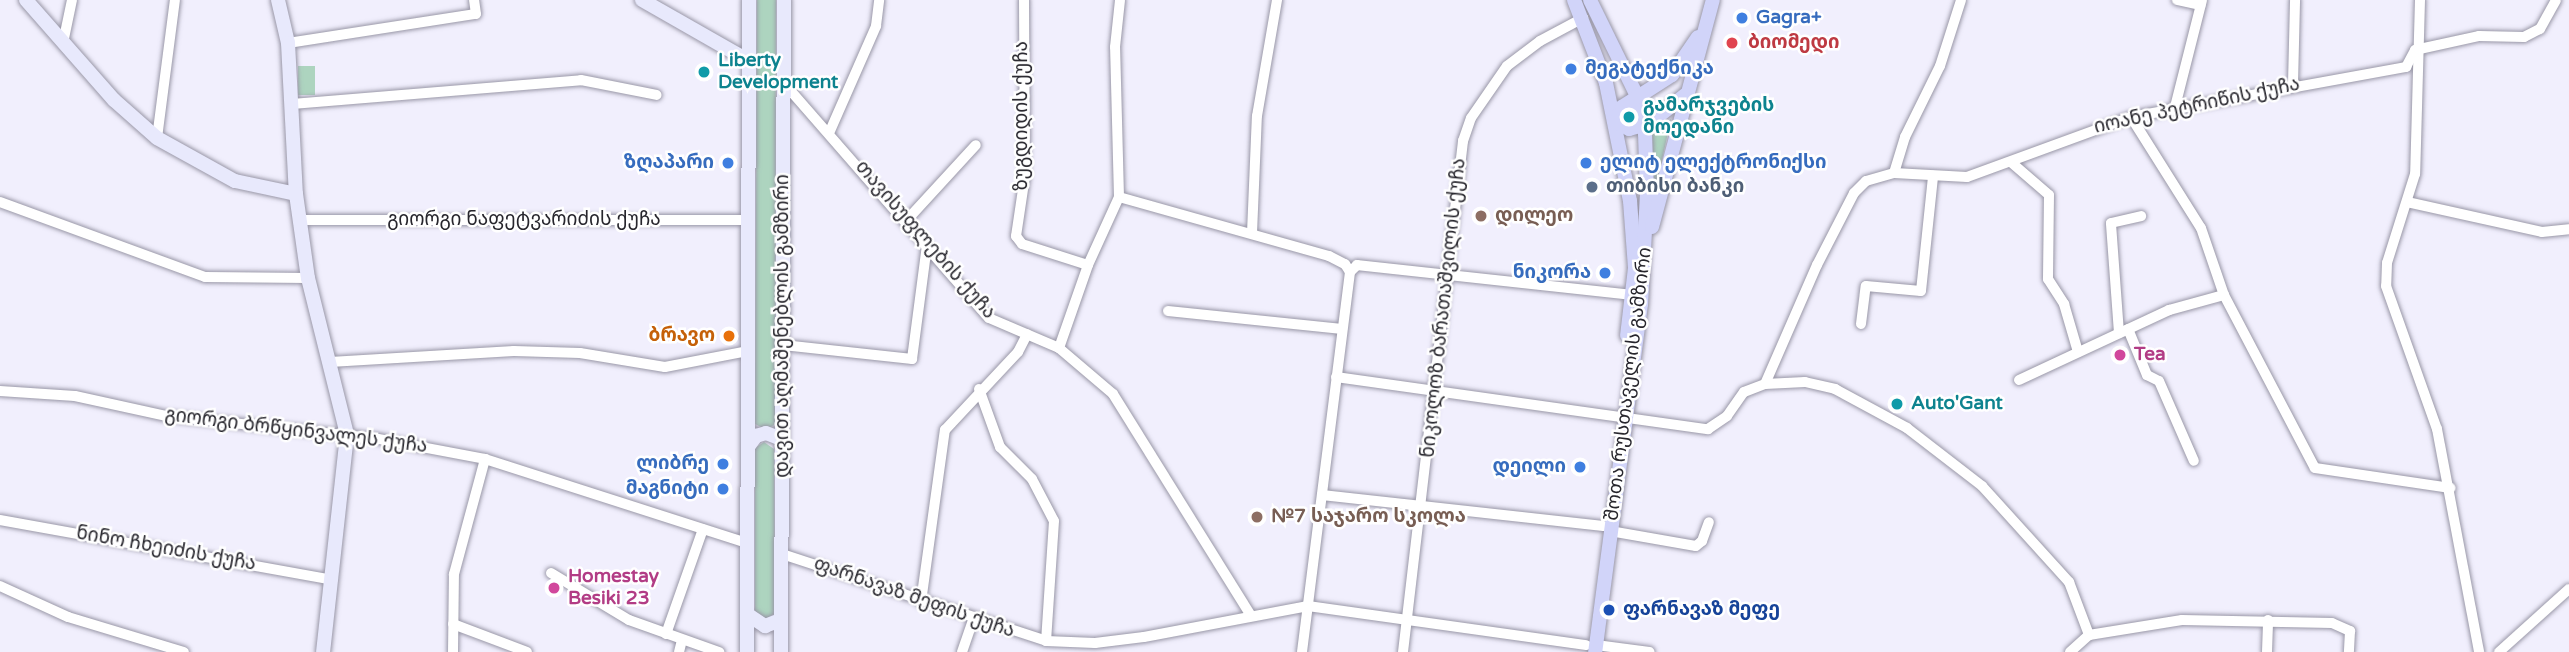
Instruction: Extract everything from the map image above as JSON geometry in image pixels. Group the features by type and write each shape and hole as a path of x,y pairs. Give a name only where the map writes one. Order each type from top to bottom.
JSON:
{"main road":[{"path":"26,0 114,100 157,138 235,181 296,194"},
{"path":"278,0 288,43 296,194 308,278 347,435 323,652"},
{"path":"642,0 749,61"},
{"name":"დავით აღმაშენებლის გამზირი","path":"747,652 749,0"},
{"name":"დავით აღმაშენებლის გამზირი","path":"781,652 784,0"},
{"name":"შოთა რუსთაველის გამზირი","path":"1574,0 1583,18 1615,121 1635,235 1621,417"},
{"name":"შოთა რუსთაველის გამზირი","path":"1590,0 1638,99 1643,125 1647,245 1590,649"},
{"path":"1647,245 1702,31 1713,0"},
{"path":"1687,94 1668,112 1643,125 1629,129 1615,121 1622,107 1672,75 1702,31"},
{"path":"748,447 756,436 766,433 782,439"},
{"path":"747,614 765,626 781,620"}],"street":[{"path":"63,43 72,0"},
{"path":"157,138 175,0"},
{"path":"288,43 476,14 474,0"},
{"path":"830,131 876,26 879,0"},
{"name":"ზუგდიდის ქუჩა","path":"1024,0 1025,176 1016,236 1022,244 1088,265"},
{"path":"1059,348 1088,265 1119,197 1115,47 1120,0"},
{"path":"1252,233 1257,116 1277,0"},
{"path":"1894,173 1905,137 1940,66 1961,0"},
{"path":"2175,107 2201,2 2177,0"},
{"path":"2293,84 2295,0"},
{"path":"2420,0 2415,50 2415,174 2387,263 2386,286 2437,429 2451,488 2479,652"},
{"path":"2416,79 2406,67 2415,50 2479,36 2524,37 2540,29 2556,0"},
{"name":"ნიკოლოზ ბარათაშვილის ქუჩა","path":"1403,652 1450,274 1463,141 1471,118 1507,66 1540,41 1583,18"},
{"name":"იოანე პეტრიწის ქუჩა","path":"1765,384 1854,193 1866,181 1894,173 1967,177 2012,163 2090,128 2131,117 2293,84 2406,67"},
{"path":"292,104 581,80 657,95"},
{"name":"თავისუფლების ქუჩა","path":"783,82 830,131 989,318 1059,348 1113,394 1250,614"},
{"path":"2131,117 2201,228 2224,295 2315,468 2451,488"},
{"path":"906,221 976,145"},
{"path":"2012,163 2049,195 2048,279 2064,304 2078,352"},
{"path":"1861,324 1866,286 1921,290 1933,176"},
{"path":"1119,197 1329,256 1345,264 1350,272"},
{"path":"0,202 205,277 308,278"},
{"path":"2407,202 2542,232 2569,229"},
{"path":"2141,216 2111,223 2123,331 2147,374 2159,381 2194,461"},
{"name":"გიორგი ნაფეტვარიძის ქუჩა","path":"300,220 748,220"},
{"path":"783,345 912,359 926,245"},
{"path":"1302,652 1350,272 1357,265 1632,295"},
{"path":"2019,380 2169,310 2224,295"},
{"path":"1168,311 1342,329"},
{"path":"921,602 945,430 979,389 1018,352 1027,334"},
{"path":"330,362 514,351 580,353 665,367 748,351"},
{"path":"1335,377 1709,429 1727,416 1744,392 1765,384 1804,382 1835,389 1907,428 1982,486 2044,551 2069,582 2090,635"},
{"path":"979,389 1000,447 1032,479 1054,521 1046,641"},
{"name":"გიორგი ბრწყინვალეს ქუჩა","path":"0,391 75,396 167,416 347,435 485,459 747,543"},
{"path":"453,652 460,542 485,459"},
{"path":"1322,495 1606,529 1699,546 1709,522"},
{"name":"ნინო ჩხეიძის ქუჩა","path":"0,520 333,580"},
{"path":"666,634 703,528"},
{"name":"ფარნავაზ მეფის ქუჩა","path":"782,554 973,620 1046,641 1095,643 1144,637 1250,614 1308,606 1590,649 1650,652"},
{"path":"551,573 629,620 719,652"},
{"path":"0,586 68,617 184,652"},
{"path":"2499,652 2569,589"},
{"path":"962,652 973,620"},
{"path":"2070,652 2090,635 2182,620 2332,623 2350,631 2349,652"},
{"path":"2267,652 2268,620"},
{"path":"453,624 527,652"},
{"path":"678,652 682,640"}],"green space":[{"path":"757,0 776,0 775,424 767,430 755,424"},
{"path":"298,66 315,66 315,95 298,95"},
{"path":"1671,119 1653,201 1650,131"},
{"path":"764,442 774,449 775,613 767,619 755,614 755,448"}],"place":[{"name":"Gagra+","path":"1742,18"},
{"name":"ბიომედი","path":"1732,43"},
{"name":"მეგატექნიკა","path":"1571,69"},
{"name":"Liberty Development","path":"704,72"},
{"name":"გამარჯვების მოედანი","path":"1629,117"},
{"name":"ზღაპარი","path":"728,163"},
{"name":"ელიტ ელექტრონიქსი","path":"1586,163"},
{"name":"თიბისი ბანკი","path":"1592,187"},
{"name":"დილეო","path":"1481,216"},
{"name":"ნიკორა","path":"1605,273"},
{"name":"ბრავო","path":"729,336"},
{"name":"Tea","path":"2120,355"},
{"name":"Auto'Gant","path":"1897,404"},
{"name":"ლიბრე","path":"723,464"},
{"name":"დეილი","path":"1580,467"},
{"name":"მაგნიტი","path":"723,489"},
{"name":"№7 საჯარო სკოლა","path":"1257,517"},
{"name":"Homestay Besiki 23","path":"554,588"},
{"name":"ფარნავაზ მეფე","path":"1609,610"}]}
